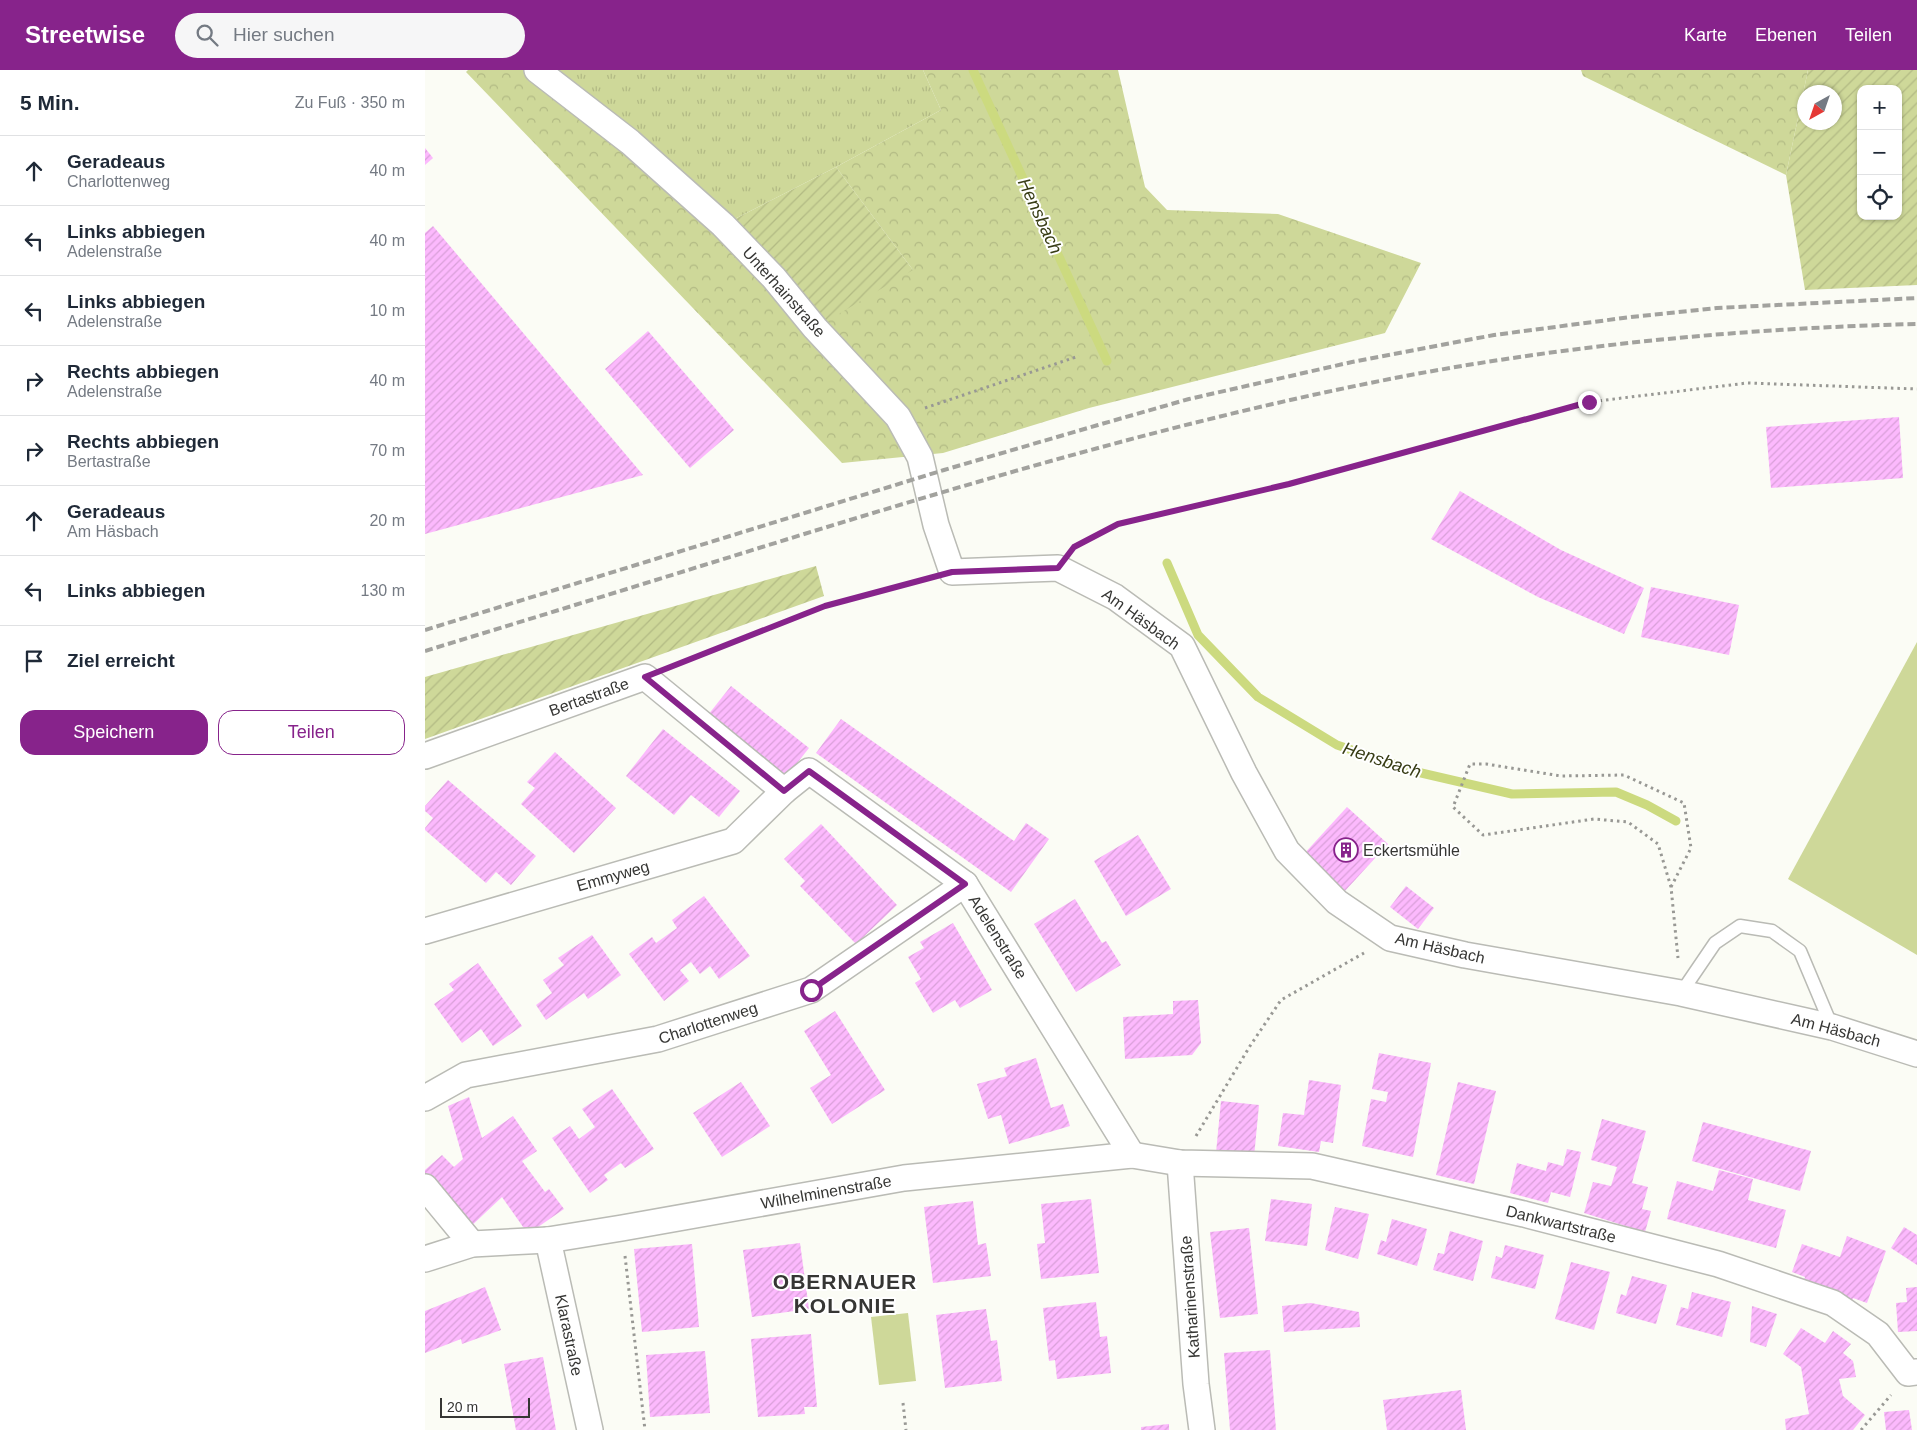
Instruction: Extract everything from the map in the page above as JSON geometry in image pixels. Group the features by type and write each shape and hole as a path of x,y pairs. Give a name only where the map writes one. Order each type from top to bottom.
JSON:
{"street":[{"name":"Unterhainstraße","path":"537,70 630,142 723,225 774,278 815,328 898,417 920,457 936,525 952,572"},
{"name":"Am Häsbach","path":"952,572 1058,568 1115,597 1182,646 1244,773 1287,852 1337,902 1390,938 1465,955 1681,994 1832,1027 1917,1054"},
{"name":"Bertastraße","path":"425,756 645,677"},
{"path":"645,677 784,791"},
{"name":"Adelenstraße","path":"784,791 809,771 965,884 1132,1155"},
{"name":"Emmyweg","path":"425,931 733,841 784,791"},
{"name":"Charlottenweg","path":"425,1098 466,1075 658,1039 811,990 965,884"},
{"name":"Wilhelminenstraße","path":"425,1259 472,1244 548,1240 904,1178 1132,1155 1180,1163"},
{"name":"Dankwartstraße","path":"1180,1163 1312,1166 1525,1214 1717,1264 1833,1303 1878,1334 1913,1372"},
{"name":"Katharinenstraße","path":"1180,1163 1196,1384 1202,1430"},
{"path":"425,1187 472,1244"},
{"name":"Klarastraße","path":"548,1240 590,1430"}],"lane":[{"path":"1681,994 1715,942 1740,926 1772,931 1800,950 1832,1027"}],"path":[{"path":"898,417 1079,356"},
{"path":"1058,568 1074,547 1118,524 1289,484 1589,402 1747,382 1917,389"},
{"name":"Bertastraße","path":"645,677 825,606 952,572"},
{"path":"1671,887 1691,848 1684,803 1624,775 1561,776 1486,764 1470,764 1453,807 1483,836 1594,819 1628,822 1658,844 1671,887 1681,994"},
{"path":"1180,1163 1250,1046 1281,1000 1390,938"},
{"path":"622,1228 645,1430"},
{"path":"1861,1430 1913,1372"},
{"path":"903,1403 906,1430"}],"green space":[{"path":"468,70 537,70 723,225 913,270 836,167 941,110 923,70 1118,70 1145,187 1167,210 1278,214 1421,263 1385,333 1089,408 943,453 842,463 466,72"},
{"path":"537,70 923,70 941,110 723,225"},
{"path":"1581,70 1808,70 1805,85 1797,85 1797,122 1786,175 1583,76"},
{"path":"1808,70 1917,70 1917,285 1805,290 1786,175 1797,122 1797,130 1842,130 1842,85 1805,85"},
{"path":"836,167 913,270 815,328 723,225"},
{"path":"816,566 824,596 425,739 425,677"},
{"path":"1917,642 1917,955 1788,879"},
{"path":"908,1313 916,1381 879,1385 871,1317"}],"building":[{"path":"425,148 433,158 425,165"},
{"path":"433,226 643,475 425,534 425,233"},
{"path":"648,331 734,430 690,468 605,369"},
{"path":"1899,417 1903,478 1771,488 1766,427"},
{"path":"1460,491 1561,550 1644,588 1624,634 1538,597 1431,539"},
{"path":"1651,587 1739,605 1729,655 1641,637"},
{"path":"731,686 809,748 786,777 708,715"},
{"path":"841,719 1014,841 1026,823 1049,839 1011,892 816,753"},
{"path":"663,729 740,791 719,817 691,795 674,815 626,776"},
{"path":"555,752 616,808 574,853 521,804 535,788 527,782"},
{"path":"448,780 536,856 511,885 496,872 486,883 425,830 433,818 425,811 425,806"},
{"name":"Eckertsmühle","path":"1347,807 1388,844 1344,892 1303,855"},
{"path":"821,824 897,905 856,944 800,886 805,881 784,859"},
{"path":"1138,835 1171,889 1126,916 1094,861"},
{"path":"1406,886 1434,908 1418,929 1390,907"},
{"path":"704,896 750,956 719,979 710,966 700,974 691,962 680,970 689,981 664,1001 629,954 652,937 656,943 677,928 672,920"},
{"path":"1075,899 1102,943 1106,941 1121,965 1076,992 1034,924"},
{"path":"953,923 992,990 960,1008 955,1000 933,1013 915,983 921,979 908,957 924,948 920,942"},
{"path":"592,935 621,975 588,999 584,993 546,1020 536,1005 552,993 543,980 564,965 558,958"},
{"path":"478,963 522,1026 493,1046 481,1029 462,1043 434,1004 454,990 449,984"},
{"path":"1198,1000 1201,1043 1192,1055 1125,1059 1123,1017 1173,1014 1173,1001"},
{"path":"835,1011 885,1090 832,1124 810,1088 831,1075 804,1031"},
{"path":"1379,1053 1431,1063 1413,1157 1362,1146 1371,1099 1386,1102 1388,1092 1372,1089"},
{"path":"1036,1058 1051,1108 1063,1104 1070,1126 1009,1144 1001,1115 988,1119 977,1084 1007,1076 1004,1068"},
{"path":"1309,1080 1341,1085 1333,1143 1321,1141 1319,1152 1278,1146 1283,1113 1304,1115"},
{"path":"741,1082 770,1126 722,1157 693,1113"},
{"path":"1458,1082 1496,1091 1474,1184 1436,1175"},
{"path":"612,1089 654,1149 625,1168 621,1163 604,1175 608,1180 590,1193 552,1138 570,1126 579,1139 595,1127 582,1109"},
{"path":"469,1097 482,1138 513,1116 537,1151 522,1161 545,1192 549,1189 564,1209 528,1234 502,1197 467,1230 425,1182 425,1170 442,1155 454,1167 463,1159 448,1106"},
{"path":"1221,1101 1259,1105 1254,1157 1216,1153"},
{"path":"1602,1119 1646,1131 1632,1183 1648,1187 1642,1209 1651,1211 1645,1232 1584,1213 1593,1182 1611,1186 1617,1167 1591,1160"},
{"path":"1703,1122 1811,1151 1800,1191 1692,1161"},
{"path":"1567,1149 1581,1152 1570,1197 1551,1192 1548,1203 1510,1193 1517,1163 1546,1171 1548,1162 1563,1166"},
{"path":"1719,1170 1753,1179 1748,1200 1786,1210 1776,1248 1667,1219 1677,1181 1713,1191"},
{"path":"1091,1199 1099,1273 1041,1279 1037,1244 1045,1243 1041,1204"},
{"path":"1271,1199 1312,1204 1307,1246 1265,1241"},
{"path":"973,1201 978,1245 986,1243 991,1276 933,1283 924,1207"},
{"path":"1335,1207 1369,1214 1358,1259 1325,1250"},
{"path":"1392,1219 1427,1229 1417,1266 1377,1254 1381,1240 1386,1242"},
{"path":"1904,1227 1917,1235 1917,1265 1891,1248"},
{"path":"1249,1228 1258,1314 1220,1318 1210,1232"},
{"path":"1450,1231 1483,1241 1473,1281 1433,1270 1438,1253 1444,1254"},
{"path":"1847,1236 1886,1251 1867,1303 1853,1298 1850,1306 1802,1287 1805,1277 1792,1272 1802,1244 1840,1257"},
{"path":"800,1243 809,1309 752,1317 743,1250"},
{"path":"692,1244 699,1327 642,1332 634,1249"},
{"path":"1505,1245 1544,1255 1535,1289 1491,1278 1496,1256 1502,1258"},
{"path":"1571,1262 1610,1272 1594,1330 1555,1319"},
{"path":"1632,1276 1667,1285 1656,1324 1616,1313 1621,1294 1626,1296"},
{"path":"485,1287 501,1330 462,1344 461,1339 425,1353 425,1311"},
{"path":"1917,1287 1917,1331 1898,1332 1896,1303 1907,1302 1906,1288"},
{"path":"1692,1292 1731,1302 1722,1337 1676,1325 1681,1307 1688,1309"},
{"path":"1096,1302 1100,1337 1107,1336 1111,1373 1057,1379 1055,1360 1049,1361 1043,1308"},
{"path":"1311,1303 1359,1312 1360,1327 1284,1332 1282,1306"},
{"path":"1752,1306 1777,1314 1766,1347 1750,1342"},
{"path":"986,1309 991,1341 997,1340 1002,1381 945,1388 936,1315"},
{"path":"1801,1328 1825,1343 1833,1331 1851,1344 1843,1353 1853,1361 1856,1377 1839,1379 1843,1396 1865,1415 1853,1430 1786,1430 1785,1419 1809,1414 1801,1367 1783,1354"},
{"path":"811,1334 817,1407 804,1407 805,1414 758,1417 751,1339"},
{"path":"1270,1350 1276,1430 1230,1430 1224,1353"},
{"path":"705,1351 710,1413 650,1417 646,1355"},
{"path":"543,1357 556,1430 516,1430 504,1364"},
{"path":"1461,1390 1466,1430 1387,1430 1383,1400"},
{"path":"1909,1410 1912,1430 1886,1430 1884,1412"},
{"path":"1169,1424 1169,1430 1141,1430 1141,1427"}],"waterway":[{"name":"Hensbach","path":"973,70 1107,361"},
{"name":"Hensbach","path":"1167,563 1198,635 1258,697 1337,745 1417,772 1512,794 1616,792 1647,805 1676,821"}],"railway":[{"path":"425,630 944,470 1098,425 1189,399 1352,362 1494,335 1631,317 1717,308 1917,298"},
{"path":"425,651 1033,466 1111,444 1268,405 1427,372 1610,345 1732,333 1917,324"}],"place":[{"name":"Eckertsmühle","path":"1346,850"}],"district":[{"name":"OBERNAUER KOLONIE","path":"845,1293"}],"route":[{"path":"811,990 965,884 809,771 784,791 645,677 825,606 952,572 1058,568 1074,547 1118,524 1289,484 1589,402"}]}
